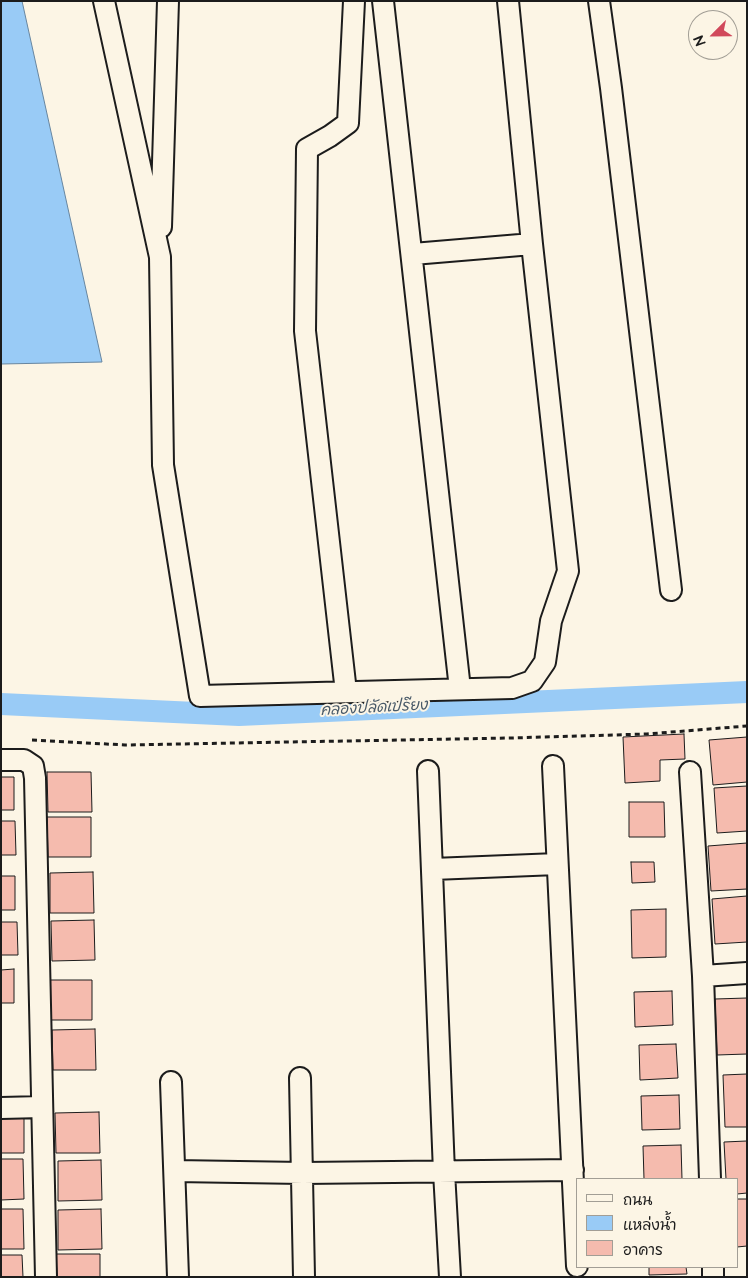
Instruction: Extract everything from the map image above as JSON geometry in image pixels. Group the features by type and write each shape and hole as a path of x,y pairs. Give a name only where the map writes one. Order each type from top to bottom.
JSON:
{"street":[{"path":"104,1 160,257"},
{"path":"168,1 160,257 163,465 200,696 512,688 532,681 545,662 551,621 568,571 532,244 508,1"},
{"path":"346,692 306,331 307,149 348,123 354,1"},
{"path":"383,1 413,254 460,690"},
{"path":"599,1 671,590"},
{"path":"413,254 532,244"},
{"path":"1,760 24,760 33,766 36,778 46,1277"},
{"path":"554,766 557,864 576,1242"},
{"path":"428,771 450,1277"},
{"path":"690,772 703,976 710,1178"},
{"path":"433,869 557,864"},
{"path":"703,976 747,973"},
{"path":"300,1078 304,1277"},
{"path":"171,1082 178,1277"},
{"path":"1,1108 42,1107"},
{"path":"175,1171 303,1173 573,1170"}],"path":[{"path":"28,740 125,745 510,738 647,734 747,726"}],"water":[{"path":"1,1 22,1 102,362 1,364"}],"building":[{"path":"684,734 685,759 660,760 660,781 625,783 623,737"},
{"path":"747,737 747,782 713,785 709,740"},
{"path":"47,772 91,772 92,812 48,812"},
{"path":"1,777 14,777 14,810 1,810"},
{"path":"747,786 747,831 717,833 714,788"},
{"path":"629,802 664,802 665,837 629,837"},
{"path":"47,817 91,817 91,857 48,857"},
{"path":"1,821 15,821 16,855 1,855"},
{"path":"747,843 747,889 711,891 708,846"},
{"path":"631,862 654,862 655,882 632,883"},
{"path":"93,872 94,913 50,913 50,873"},
{"path":"1,876 15,876 15,910 1,910"},
{"path":"747,896 747,942 715,944 712,899"},
{"path":"666,909 666,957 632,958 631,910"},
{"path":"94,920 95,960 52,961 51,921"},
{"path":"1,922 17,922 18,955 1,955"},
{"path":"14,969 14,1003 1,1003 1,970"},
{"path":"48,980 92,980 92,1020 49,1020"},
{"path":"672,991 673,1025 635,1027 634,992"},
{"path":"747,998 747,1054 717,1055 715,999"},
{"path":"95,1029 96,1070 53,1070 52,1030"},
{"path":"676,1044 678,1078 640,1080 639,1045"},
{"path":"747,1074 747,1127 725,1127 723,1075"},
{"path":"679,1095 680,1129 642,1130 641,1096"},
{"path":"99,1112 100,1153 56,1153 55,1113"},
{"path":"1,1113 24,1113 24,1153 1,1153"},
{"path":"747,1141 747,1193 738,1194 738,1178 726,1178 724,1142"},
{"path":"681,1145 682,1178 644,1178 643,1146"},
{"path":"1,1159 23,1159 24,1199 1,1200"},
{"path":"101,1160 102,1200 58,1201 58,1161"},
{"path":"738,1199 747,1199 747,1246 738,1247"},
{"path":"1,1209 23,1209 24,1249 1,1249"},
{"path":"101,1209 102,1249 58,1250 58,1210"},
{"path":"56,1254 100,1254 100,1277 57,1277"},
{"path":"1,1255 22,1255 23,1277 1,1277"},
{"path":"649,1268 686,1268 687,1274 649,1275"}],"waterway":[{"name":"คลองปลัดเปรียง","path":"1,704 239,715 747,692"}]}
